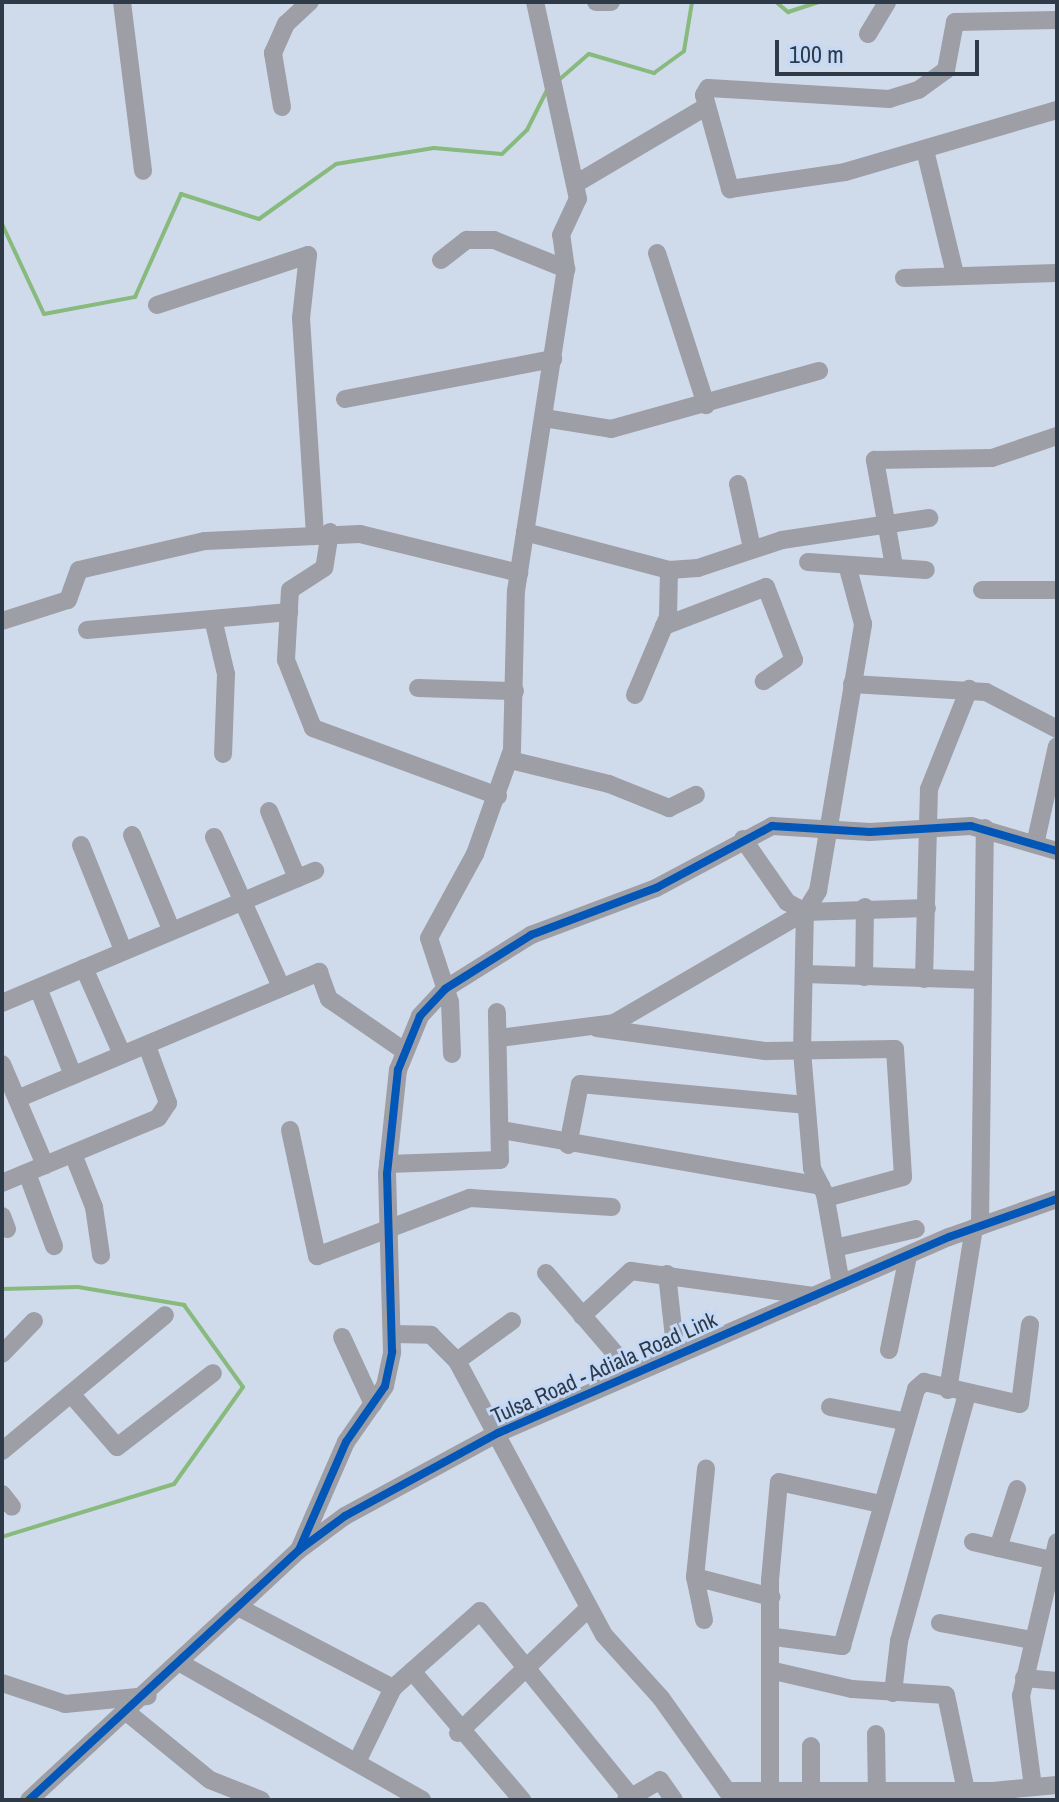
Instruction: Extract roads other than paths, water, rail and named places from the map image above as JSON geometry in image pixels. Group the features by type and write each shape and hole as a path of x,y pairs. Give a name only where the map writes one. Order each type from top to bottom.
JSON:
{"street":[{"path":"122,2 143,171"},
{"path":"282,107 273,53 286,24 310,2"},
{"path":"452,1054 445,989 429,938 498,796 510,760 519,573 566,269 561,235 577,183 560,94 535,2"},
{"path":"596,2 611,2"},
{"path":"868,34 887,2"},
{"path":"1057,20 955,22 946,70 918,90 889,99 708,88 704,108 730,189 925,150 1057,110"},
{"path":"577,183 704,108"},
{"path":"925,150 955,274"},
{"path":"441,260 467,240 494,240 566,269"},
{"path":"657,253 706,405"},
{"path":"157,305 308,255 301,318 324,568 290,590 286,660 313,728 498,796"},
{"path":"904,278 1057,273"},
{"path":"345,399 553,359"},
{"path":"544,418 611,429 819,371"},
{"path":"894,566 875,460 992,458 1057,436"},
{"path":"738,484 752,548"},
{"path":"525,532 669,570 698,568 752,548 929,518"},
{"path":"2,621 68,600 79,570 187,543 322,533 519,573"},
{"path":"808,562 926,570"},
{"path":"635,695 664,626 669,570"},
{"path":"841,1284 805,1105 802,1052 805,912 818,891 863,624 849,572"},
{"path":"664,626 766,587 794,660 764,681"},
{"path":"982,590 1057,590"},
{"path":"87,630 289,612"},
{"path":"213,619 226,674 223,754"},
{"path":"852,684 969,689 1057,729"},
{"path":"418,688 515,691"},
{"path":"924,979 929,789 969,689"},
{"path":"1036,840 1057,746"},
{"path":"510,760 609,784 669,808 696,795"},
{"path":"2,1003 171,929 306,875 269,811"},
{"path":"299,1550 346,1442 385,1386 392,1334 388,1164 403,1050 420,1016 445,989 531,935 656,888 772,826 828,831 985,828 1036,840 1057,851"},
{"path":"893,1693 899,1641 957,1392 977,1227 985,828"},
{"path":"132,835 171,929"},
{"path":"214,837 281,987"},
{"path":"743,839 787,902 805,912"},
{"path":"81,845 123,950"},
{"path":"597,1028 805,912 865,907 927,908"},
{"path":"864,977 865,907"},
{"path":"84,968 122,1054"},
{"path":"17,1099 319,972 329,999 403,1050"},
{"path":"805,974 983,980"},
{"path":"38,988 73,1075"},
{"path":"388,1164 497,1161 501,1130 497,1012"},
{"path":"499,1038 597,1028 802,1052 895,1049 903,1177 824,1192 501,1130"},
{"path":"2,1183 164,1111 164,1086 147,1046"},
{"path":"2,1064 45,1165"},
{"path":"568,1145 580,1084 805,1105"},
{"path":"290,1130 317,1256 391,1230 430,1207 470,1198 612,1207"},
{"path":"73,1154 94,1207 101,1255"},
{"path":"27,1173 54,1246"},
{"name":"Tulsa Road - Adiala Road Link","path":"29,1800 129,1714 299,1550 498,1433 977,1227 1057,1199"},
{"path":"835,1248 916,1229"},
{"path":"889,1350 908,1256"},
{"path":"582,1316 624,1272 667,1274 813,1296"},
{"path":"546,1273 633,1374"},
{"path":"667,1274 676,1356"},
{"path":"2,1451 165,1315"},
{"path":"2,1354 34,1321"},
{"path":"457,1361 512,1321"},
{"path":"775,1637 842,1646 903,1421 924,1382 1020,1404 1030,1325"},
{"path":"392,1334 431,1335 457,1361 589,1608 727,1791 770,1797 811,1793 877,1796 966,1791 993,1795 1057,1785"},
{"path":"342,1337 373,1404"},
{"path":"71,1394 117,1447 213,1373"},
{"path":"830,1407 903,1421"},
{"path":"704,1620 695,1577 706,1469"},
{"path":"770,1797 775,1637 771,1597 779,1482 881,1504"},
{"path":"998,1548 1017,1489"},
{"path":"973,1542 1051,1560"},
{"path":"1033,1787 1024,1678 1057,1542"},
{"path":"695,1577 771,1597"},
{"path":"240,1608 393,1688"},
{"path":"458,1733 589,1608"},
{"path":"357,1762 393,1688 480,1611 628,1798 660,1780 674,1800"},
{"path":"940,1623 1032,1640"},
{"path":"182,1664 422,1800"},
{"path":"412,1671 458,1733 522,1800"},
{"path":"774,1671 893,1693 946,1695 966,1791"},
{"path":"1024,1678 1057,1681"},
{"path":"2,1683 65,1704 148,1696"},
{"path":"129,1714 210,1780 261,1800"},
{"path":"876,1734 877,1796"},
{"path":"811,1746 811,1793"}],"waterway":[{"path":"560,79 589,54 654,73 684,51 692,2"},
{"path":"776,2 788,12 819,2"},
{"path":"2,224 44,314 135,297 181,194 259,219 336,164 434,148 502,154 527,130 547,90"},
{"path":"2,1289 78,1287 184,1305 243,1387 174,1484 2,1537"}]}
